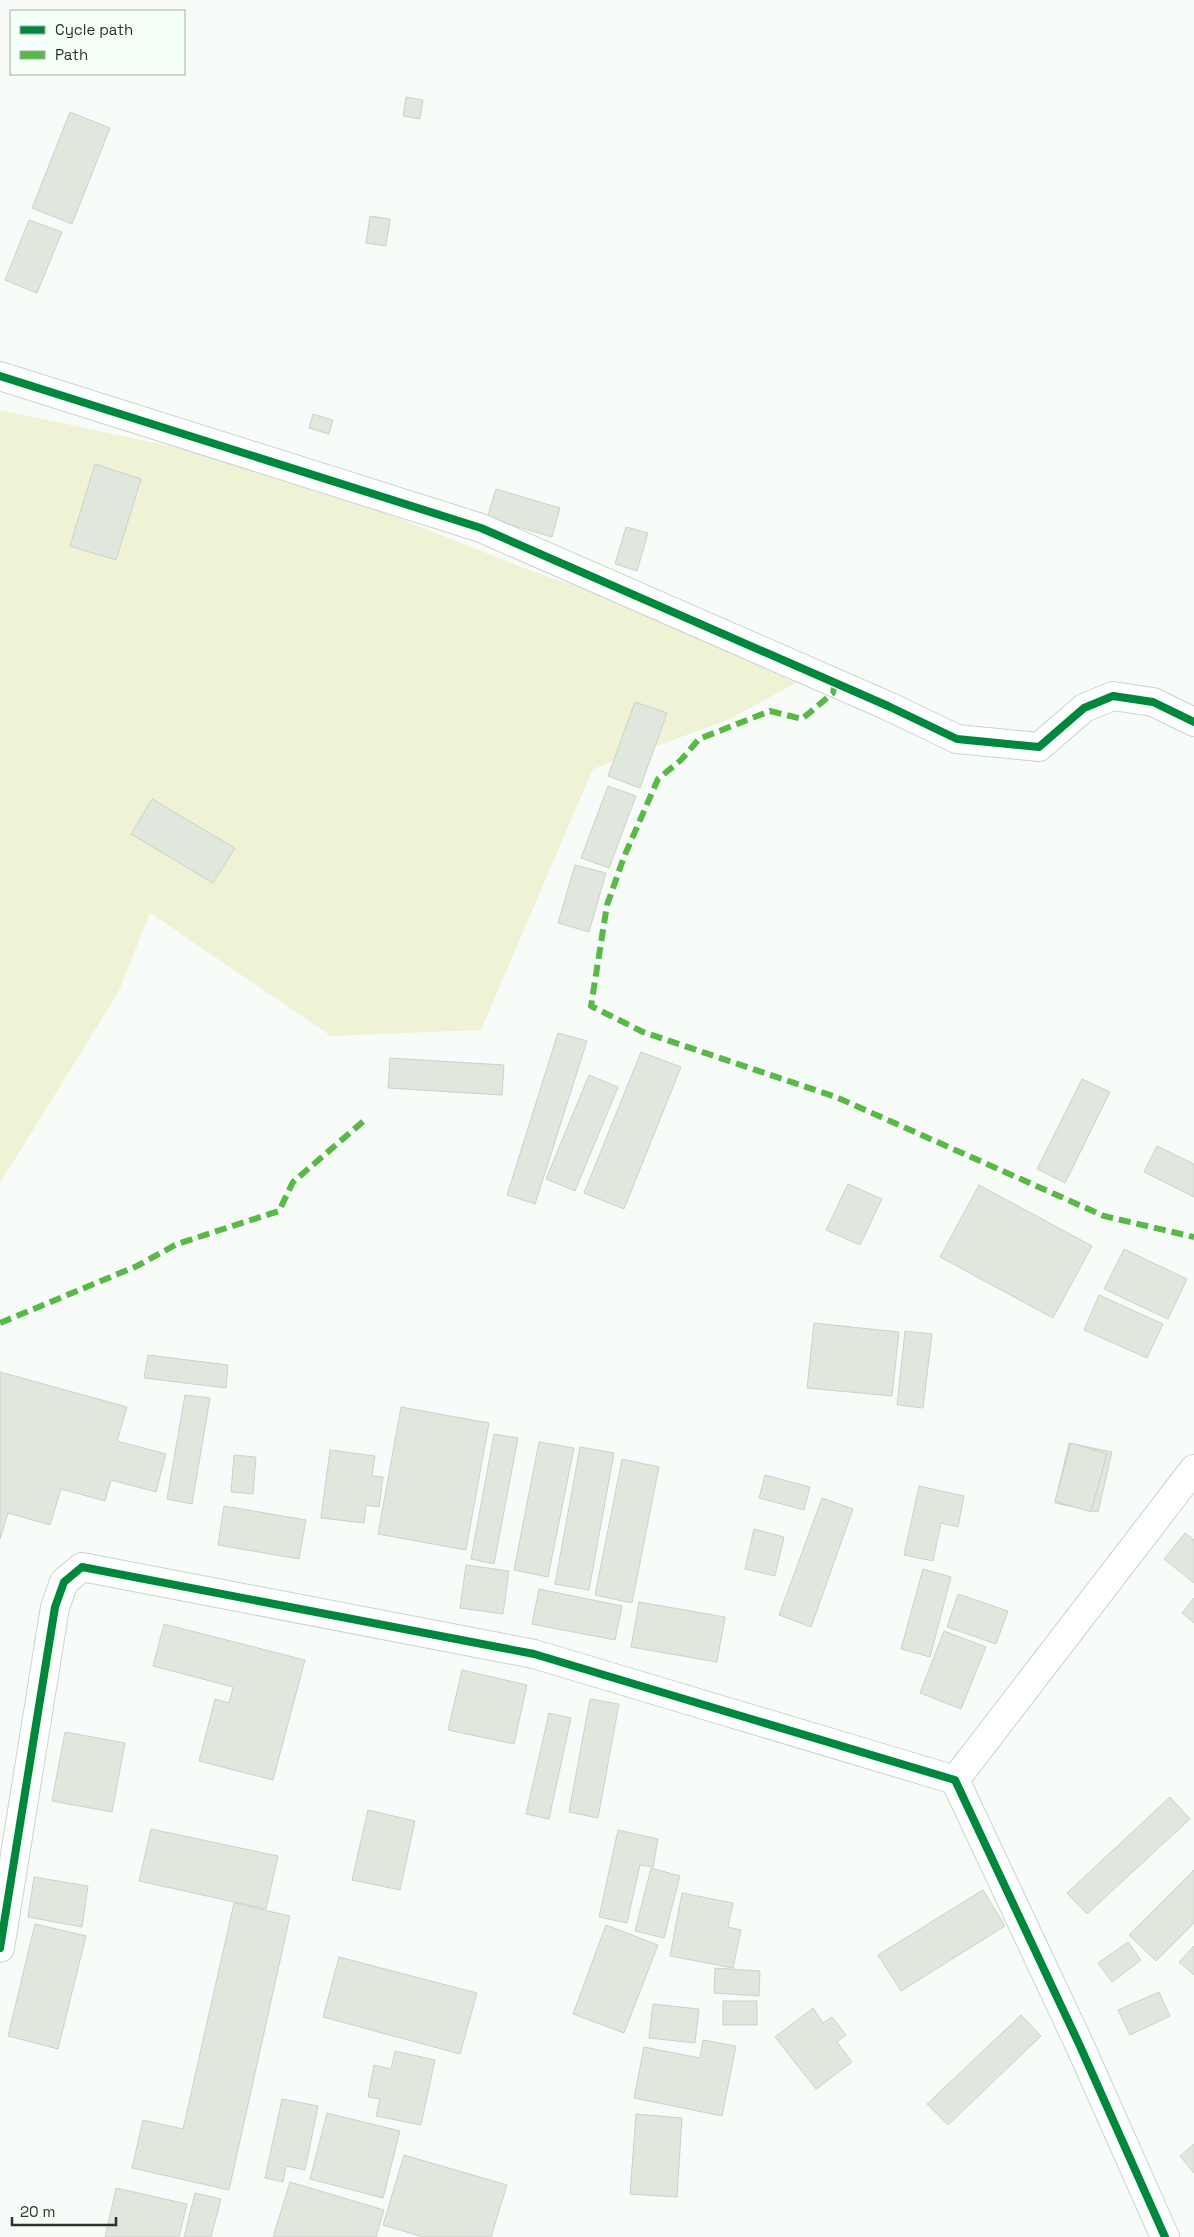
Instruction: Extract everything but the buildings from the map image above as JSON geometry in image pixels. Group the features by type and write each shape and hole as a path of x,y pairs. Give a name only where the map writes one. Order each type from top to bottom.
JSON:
{"street":[{"path":"0,376 481,528 888,706 957,739 1039,747 1084,708 1113,696 1154,702 1194,722"},
{"path":"955,1780 1194,1469"},
{"path":"0,1948 56,1607 64,1582 82,1566 534,1654 955,1780 1080,2046 1165,2237"}],"green space":[{"path":"0,410 269,467 527,569 816,672 728,720 593,769 481,1030 331,1036 150,913 118,993 0,1183"}],"marked path":[{"path":"835,683 833,693 802,719 770,711 699,739 681,760 658,779 624,857 607,905 591,1006 643,1032 836,1097 1104,1216 1194,1237"},
{"path":"0,1323 137,1266 177,1244 279,1211 293,1182 366,1119"}],"cycle path":[{"path":"0,376 481,528 888,706 957,739 1039,747 1084,708 1113,696 1153,702 1194,722"},
{"path":"0,1948 55,1607 64,1582 82,1567 534,1654 955,1780 1080,2046 1165,2237"}]}
